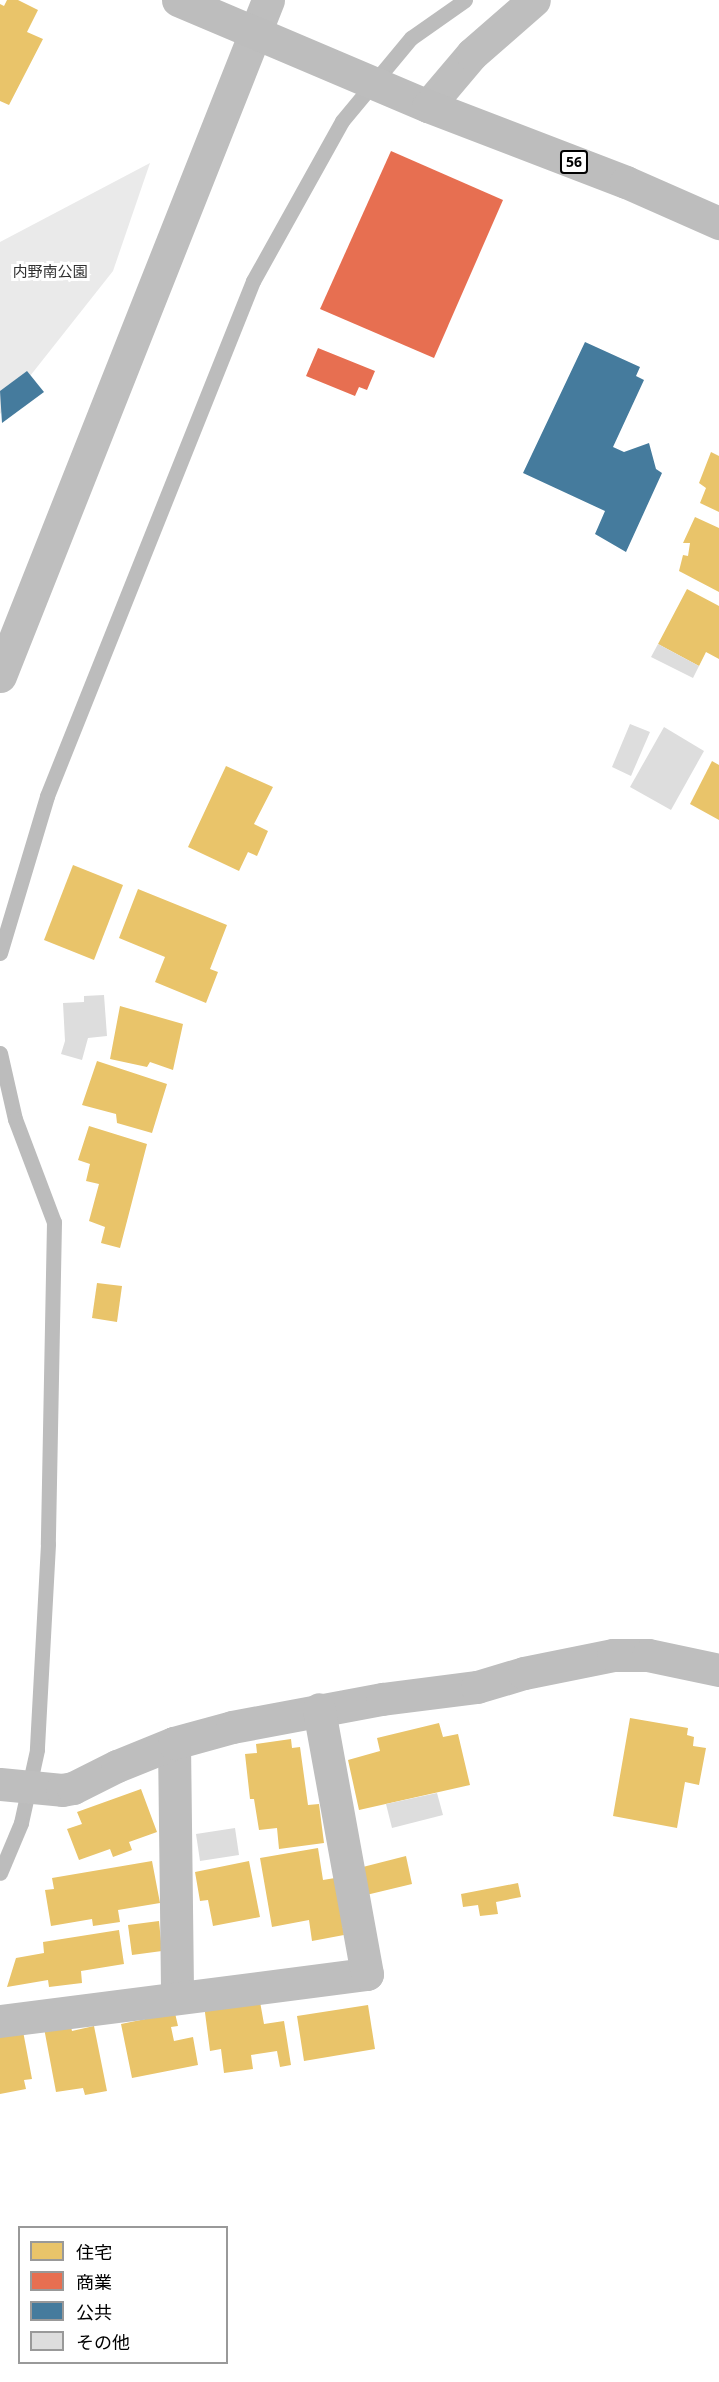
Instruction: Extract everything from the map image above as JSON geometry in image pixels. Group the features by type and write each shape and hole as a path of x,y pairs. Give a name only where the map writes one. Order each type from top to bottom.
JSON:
{"main road":[{"name":"56","path":"178,0 428,106 626,182 719,223"}],"street":[{"path":"0,676 268,0"},
{"path":"428,106 472,54 534,0"},
{"path":"0,1784 62,1790 73,1788 117,1766 174,1743 232,1726 319,1709 477,1687 524,1673 613,1655 648,1655 719,1670"},
{"path":"0,2021 177,1996 368,1974 319,1709"},
{"path":"174,1743 177,1996"}],"green space":[{"name":"内野南公園","path":"150,163 113,271 0,414 0,242"}],"building: 住宅":[{"path":"7,0 18,0 38,10 27,32 43,39 9,105 0,101 0,4 4,6"},
{"path":"711,452 719,456 719,512 700,503 706,488 699,483"},
{"path":"695,517 719,528 719,592 679,571 683,555 688,556 690,543 683,543"},
{"path":"687,589 719,606 719,659 706,652 699,666 658,644"},
{"path":"712,761 719,765 719,820 690,804"},
{"path":"226,766 273,787 254,824 268,831 257,856 248,852 239,871 188,847"},
{"path":"73,865 123,885 94,960 44,940"},
{"path":"138,889 227,925 210,969 218,972 206,1003 155,982 165,957 119,938"},
{"path":"120,1006 183,1024 173,1070 150,1062 147,1067 110,1059"},
{"path":"97,1061 167,1084 152,1133 117,1123 116,1114 82,1105"},
{"path":"89,1126 147,1144 120,1248 101,1243 105,1227 89,1221 99,1184 86,1181 90,1164 78,1160"},
{"path":"97,1283 122,1286 117,1322 92,1318"},
{"path":"630,1718 688,1728 687,1735 694,1737 693,1746 706,1748 699,1785 685,1782 677,1828 613,1816"},
{"path":"439,1723 443,1737 458,1734 470,1785 359,1810 348,1760 380,1751 377,1738"},
{"path":"291,1739 292,1748 300,1747 308,1805 319,1804 324,1843 279,1849 277,1828 259,1830 254,1799 250,1799 245,1754 257,1753 256,1744"},
{"path":"141,1789 157,1832 129,1842 132,1850 113,1857 110,1849 79,1860 67,1829 82,1824 77,1812"},
{"path":"318,1848 323,1880 335,1878 344,1935 312,1941 309,1920 272,1927 260,1858"},
{"path":"406,1856 412,1884 362,1896 355,1869"},
{"path":"152,1861 160,1903 118,1910 120,1922 93,1926 92,1919 51,1926 45,1890 54,1889 52,1878"},
{"path":"249,1861 260,1917 213,1926 208,1900 200,1901 195,1872"},
{"path":"518,1883 521,1897 496,1902 498,1914 480,1916 478,1905 463,1907 461,1894"},
{"path":"159,1921 162,1951 132,1955 128,1925"},
{"path":"119,1930 124,1964 81,1971 82,1983 49,1987 48,1980 7,1987 16,1958 44,1953 43,1942"},
{"path":"259,1996 264,2024 284,2021 291,2065 280,2067 277,2051 251,2055 253,2069 224,2073 221,2049 210,2051 204,2005"},
{"path":"368,2005 375,2049 304,2061 297,2016"},
{"path":"175,2013 178,2026 171,2027 174,2041 193,2037 198,2065 132,2078 121,2024"},
{"path":"70,2023 72,2031 94,2026 107,2091 85,2095 83,2088 56,2092 44,2028"},
{"path":"23,2031 32,2079 24,2080 26,2089 0,2094 0,2035"}],"building: 商業":[{"path":"391,151 503,200 434,358 320,309"},
{"path":"318,348 375,371 367,390 359,387 355,396 306,376"}],"building: 公共":[{"path":"585,342 640,367 636,376 644,380 613,447 624,452 649,443 656,469 662,473 626,552 595,534 605,511 523,473"},
{"path":"27,371 44,392 2,423 0,391"}],"building: その他":[{"path":"658,644 699,666 693,678 651,657"},
{"path":"630,724 650,732 631,776 612,767"},
{"path":"664,727 704,751 671,810 630,787"},
{"path":"104,995 107,1036 88,1038 82,1060 61,1054 65,1041 63,1003 84,1002 84,996"},
{"path":"437,1793 443,1815 392,1828 386,1804"},
{"path":"235,1828 239,1855 200,1861 196,1834"}],"waterway":[{"path":"0,953 47,796 253,281 342,121 411,38 465,0"},
{"path":"0,1053 15,1119 54,1222 48,1544 37,1750 21,1823 0,1873"}]}
